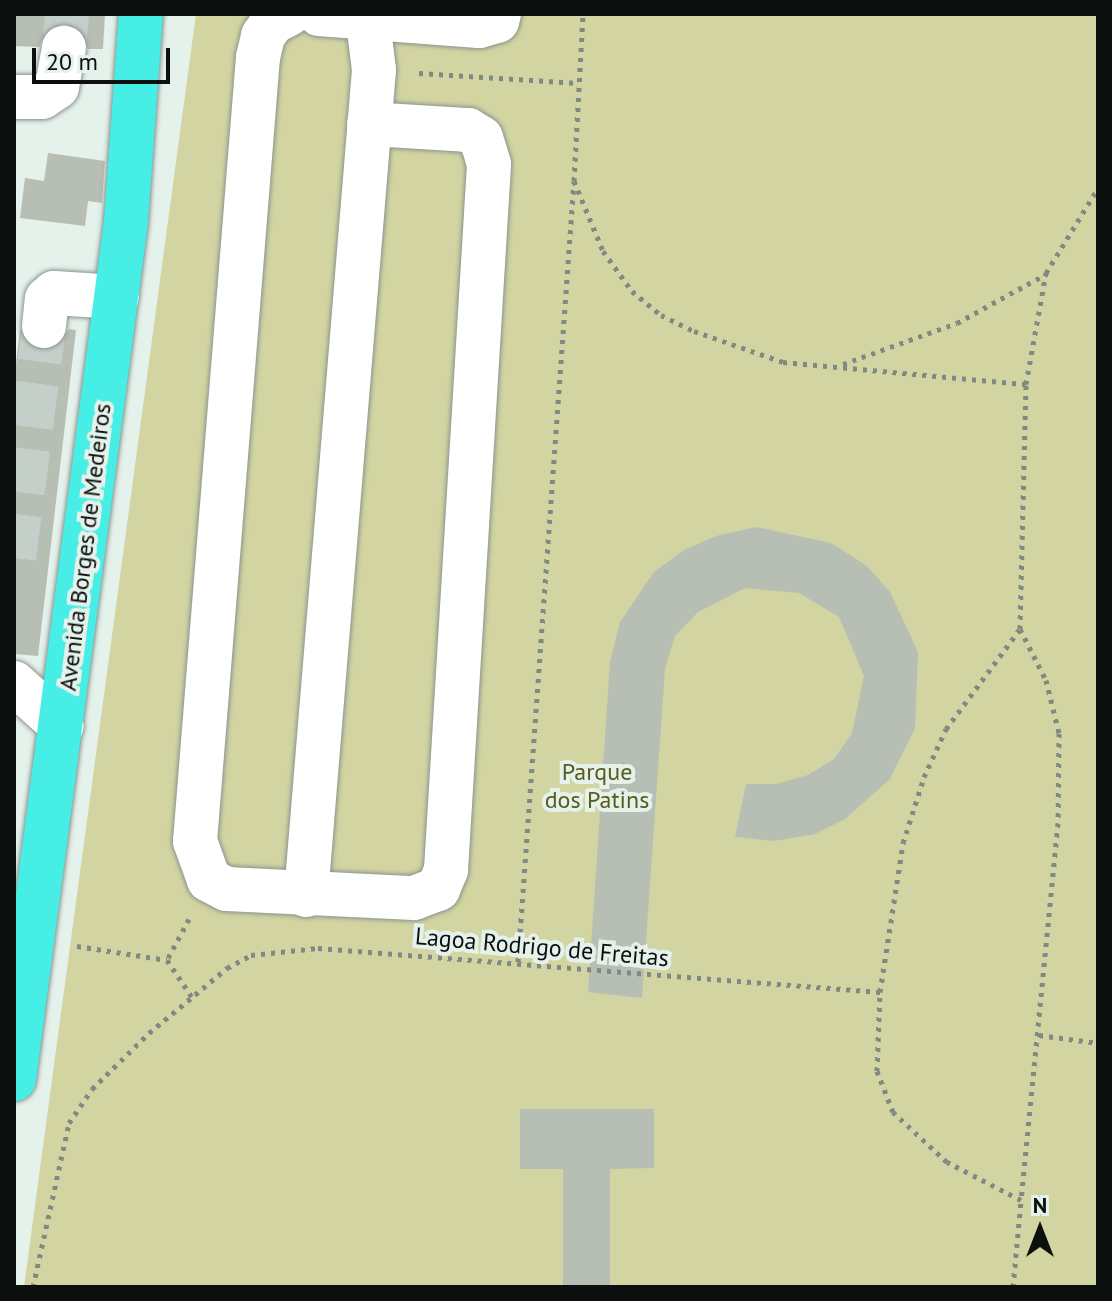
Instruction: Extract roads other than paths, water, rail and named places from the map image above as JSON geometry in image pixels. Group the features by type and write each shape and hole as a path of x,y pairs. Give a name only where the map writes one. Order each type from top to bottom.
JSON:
{"highway":[{"name":"Avenida Borges de Medeiros","path":"14,1079 117,297 141,14"},
{"path":"14,882 34,940"}],"lane":[{"path":"289,14 273,22 263,36 258,57 195,841 209,880 227,889 414,898 438,889 446,870 489,164 481,138 468,130 369,124"},
{"path":"319,14 479,26 497,21 499,14"},
{"path":"306,895 374,70 367,16"},
{"path":"14,97 42,97 57,87 64,48"},
{"path":"44,326 47,299 54,293 117,297"},
{"path":"14,683 62,726"}],"tunnel":[{"path":"64,48 67,14"},
{"path":"14,558 44,326"}],"park label":[{"name":"Parque dos Patins","path":"597,786"}]}
